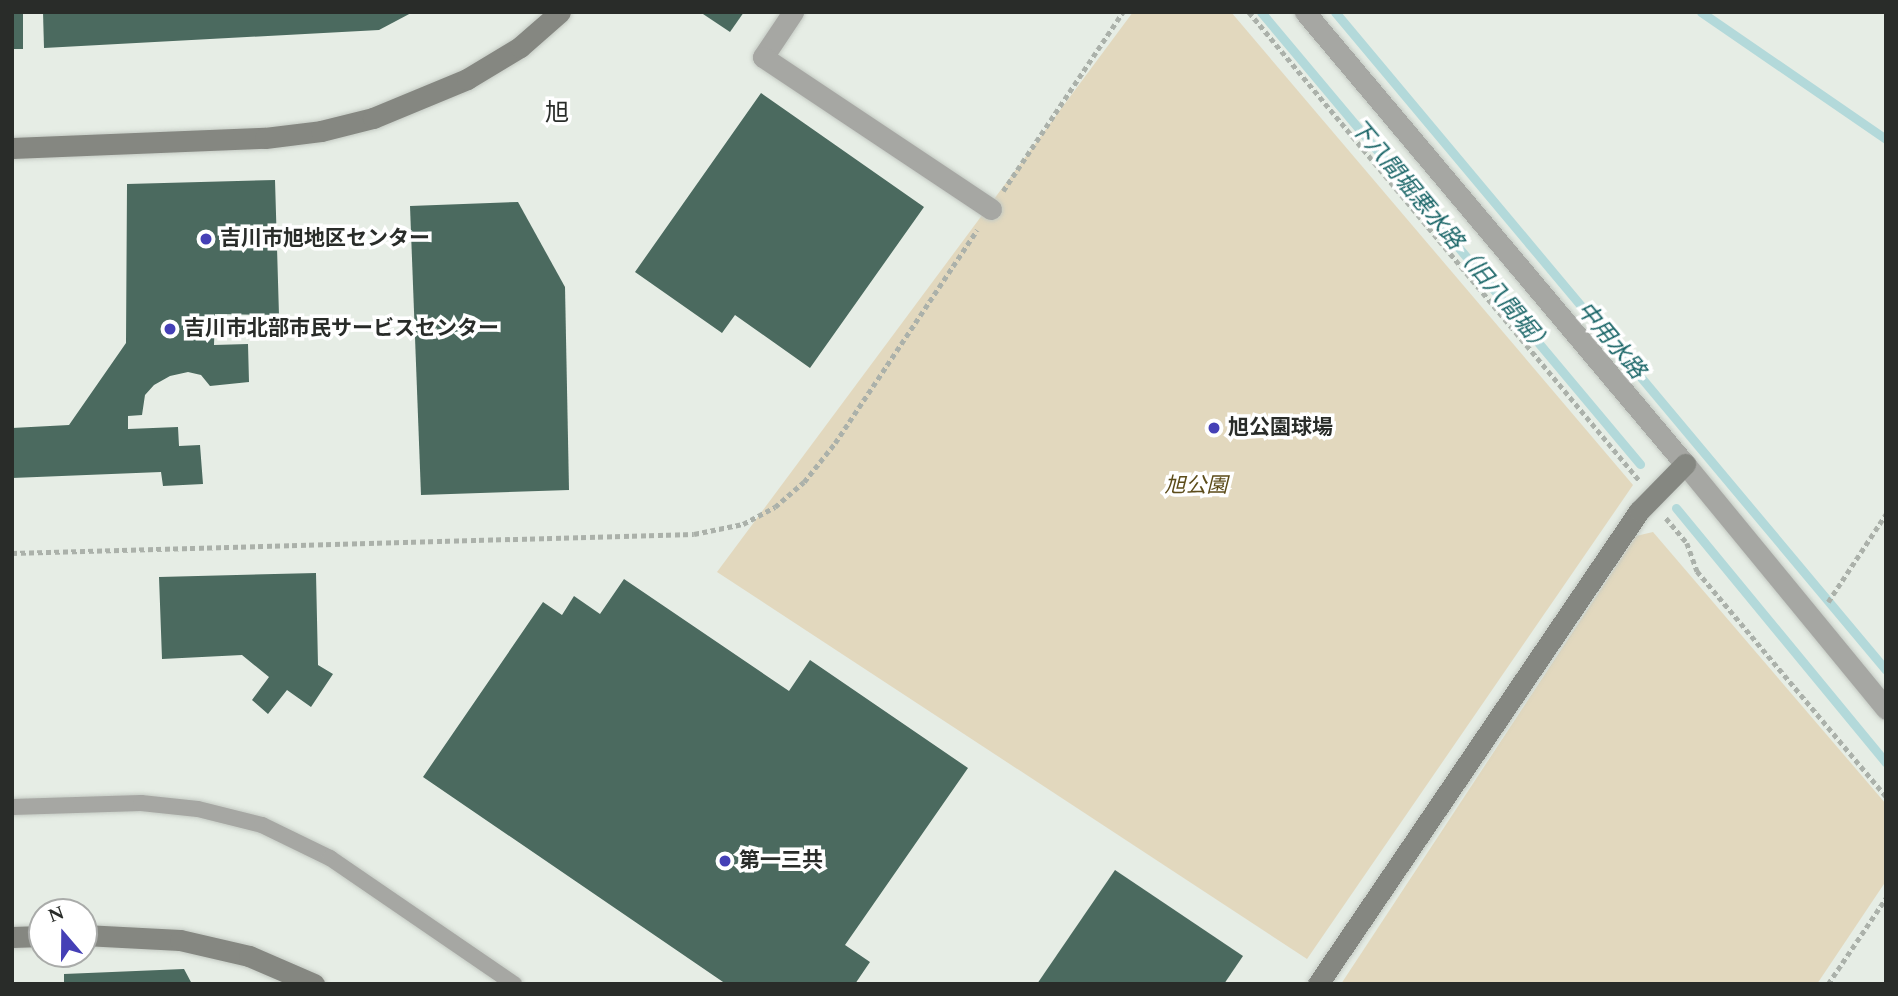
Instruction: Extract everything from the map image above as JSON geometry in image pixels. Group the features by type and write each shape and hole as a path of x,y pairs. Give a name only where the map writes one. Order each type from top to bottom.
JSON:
{"street":[{"path":"12,148 265,138 321,131 373,118 467,79 520,47 560,12"},
{"path":"793,12 763,57 991,209"},
{"path":"1305,12 1685,464 1886,709"},
{"path":"1318,984 1651,495 1685,464"},
{"path":"98,936 180,940 249,956 314,984"}],"lane":[{"path":"12,807 141,803 198,808 262,825 330,858 514,984"}],"path":[{"path":"12,553 694,534 743,524 775,507 812,472 835,443 1123,12"},
{"path":"1250,12 1651,495 1687,543 1697,571 1886,796"},
{"path":"1814,623 1886,514"},
{"path":"1828,984 1886,898"}],"green space":[{"name":"旭公園球場","path":"1133,12 1231,12 1633,485 1307,959 717,572"},
{"path":"1653,532 1886,804 1886,881 1817,984 1341,984 1636,536"}],"building":[{"path":"12,12 23,12 23,49 12,49"},
{"path":"43,12 413,12 379,30 44,48"},
{"path":"700,12 744,12 730,32"},
{"path":"761,93 924,207 810,368 735,315 722,333 635,272"},
{"name":"吉川市北部市民サービスセンター","path":"275,180 279,315 215,314 214,345 248,344 249,382 210,386 201,375 188,372 170,376 154,385 145,395 142,415 128,416 128,429 178,427 179,446 200,445 203,484 163,486 161,472 12,478 12,428 69,425 126,343 127,184"},
{"path":"518,202 565,287 569,490 421,495 410,206"},
{"path":"316,573 318,665 333,674 311,707 287,690 268,714 252,700 269,677 242,655 162,659 159,577"},
{"name":"第一三共","path":"624,579 789,691 810,660 968,768 845,945 870,962 855,984 726,984 423,777 543,602 562,615 574,596 600,614"},
{"path":"1115,870 1243,956 1224,984 1037,984"},
{"path":"184,969 192,984 64,984 64,974"}],"waterway":[{"name":"下八間堀悪水路（旧八間堀）","path":"1261,12 1640,464"},
{"name":"中用水路","path":"1335,12 1886,670"},
{"path":"1701,12 1886,139"},
{"name":"下八間堀悪水路（旧八間堀）","path":"1676,508 1886,763"}],"place":[{"name":"吉川市旭地区センター","path":"206,239"},
{"name":"吉川市北部市民サービスセンター","path":"170,329"},
{"name":"旭公園球場","path":"1214,428"},
{"name":"第一三共","path":"725,861"}],"district":[{"name":"旭","path":"557,114"}],"park label":[{"name":"旭公園","path":"1196,486"}]}
